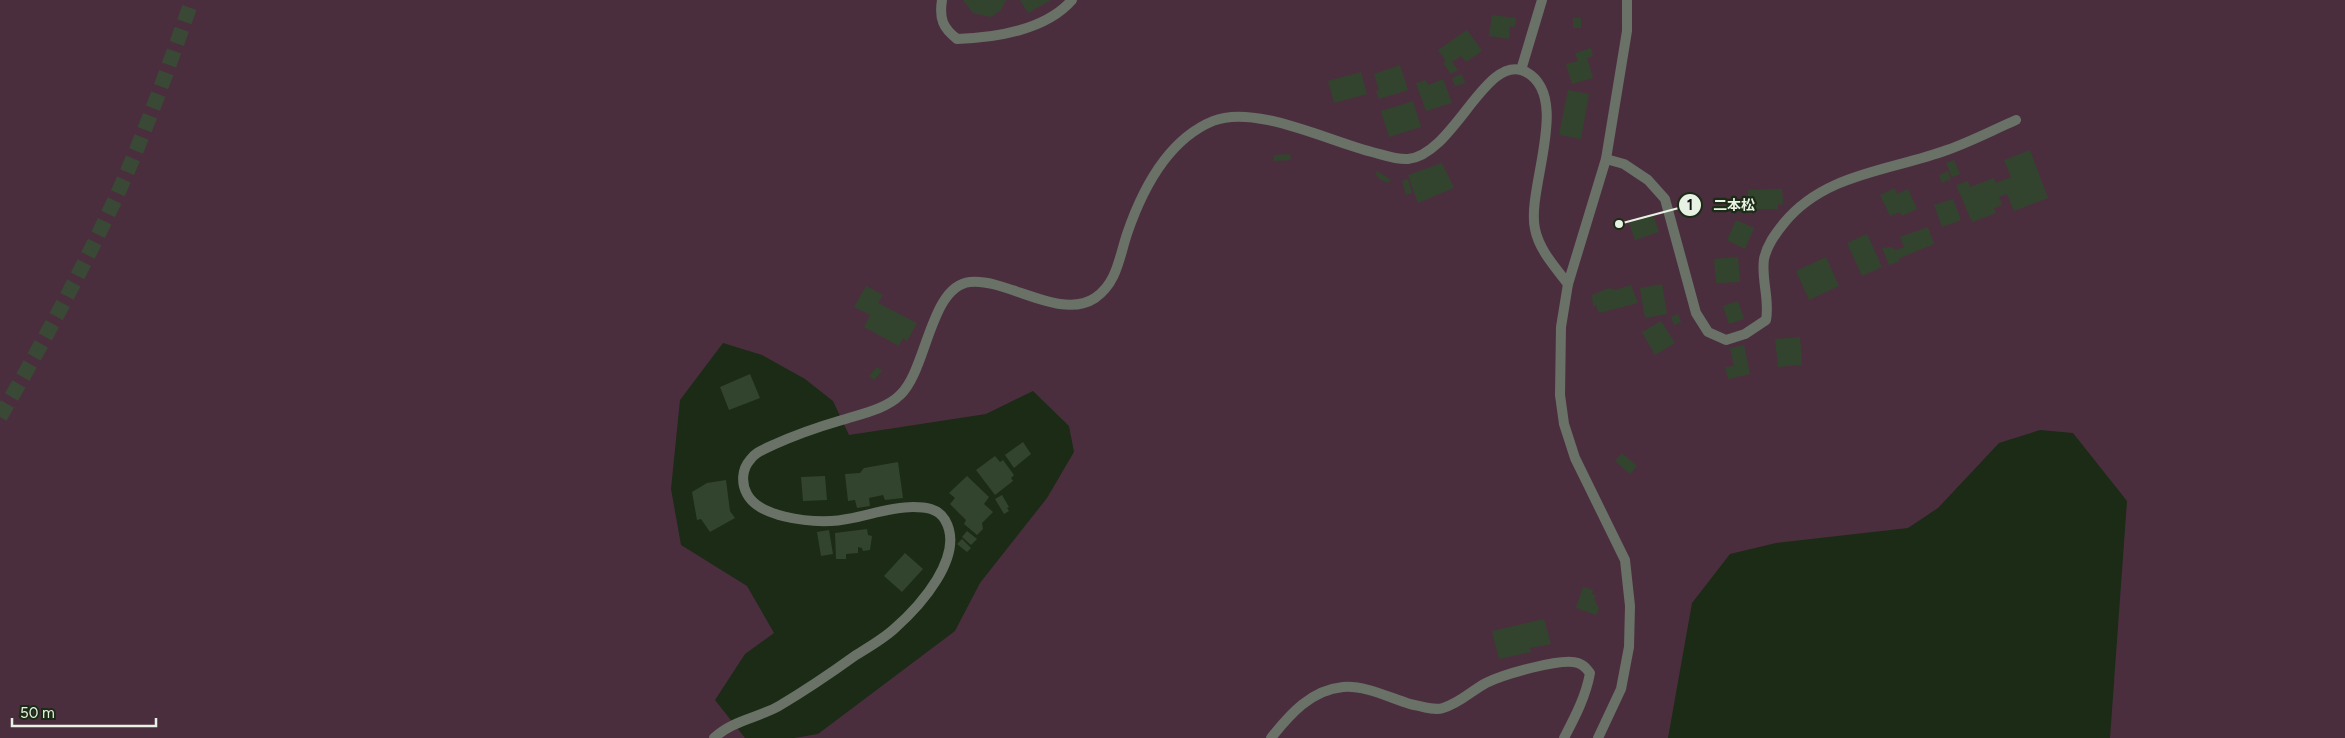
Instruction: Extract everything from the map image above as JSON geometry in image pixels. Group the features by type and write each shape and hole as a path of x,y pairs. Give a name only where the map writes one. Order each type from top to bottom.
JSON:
{"street":[{"path":"942,0 942,16 945,29 958,39 1006,35 1046,18 1072,0"},
{"path":"1521,70 1542,0"},
{"path":"1598,738 1621,689 1629,647 1630,606 1625,560 1575,458 1564,424 1560,395 1561,327 1568,284 1606,159 1627,31 1627,0"},
{"path":"714,738 726,727 774,709 893,630 922,601 937,580 946,563 949,550 947,524 940,513 932,509 902,508 832,521 795,518 764,509 749,498 743,483 743,472 748,461 756,454 794,436 871,411 899,396 908,386 917,368 948,294 963,283 980,282 1062,305 1081,304 1097,296 1114,278 1140,201 1161,164 1175,146 1210,122 1223,118 1253,116 1364,150 1407,159 1424,154 1446,136 1496,75 1509,68 1531,74 1544,90 1547,105 1535,212 1535,230 1547,257 1568,284"},
{"path":"1606,159 1624,164 1648,180 1665,199 1696,313 1708,332 1726,340 1745,334 1766,320 1768,311 1764,260 1773,236 1810,197 1840,182 1947,150 2016,120"},
{"path":"1271,738 1299,706 1320,693 1344,687 1367,691 1425,708 1441,709 1457,703 1486,683 1524,669 1577,662 1590,673 1575,717 1564,738"}],"shaded area":[{"path":"0,0 2345,0 2345,738 2110,738 2127,501 2073,433 2040,430 1999,443 1938,508 1908,528 1776,543 1730,554 1692,603 1668,738 794,738 818,734 955,631 980,583 1047,498 1074,452 1069,426 1033,391 986,414 849,435 833,401 805,379 762,355 723,343 680,400 671,489 681,545 747,586 774,633 745,654 715,700 745,738 0,738"}],"building":[{"path":"963,0 1006,0 1001,10 991,17 973,13"},
{"path":"1020,0 1051,0 1028,13"},
{"path":"1492,15 1516,18 1515,27 1510,26 1509,39 1489,36"},
{"path":"1573,18 1581,18 1581,28 1573,28"},
{"path":"1467,30 1482,51 1466,62 1461,56 1452,62 1458,70 1451,74 1443,63 1446,61 1438,50"},
{"path":"1591,48 1593,56 1587,58 1593,78 1572,84 1566,64 1578,61 1575,53"},
{"path":"1400,65 1408,90 1379,99 1376,91 1379,90 1374,74"},
{"path":"1361,72 1367,94 1334,103 1328,81"},
{"path":"1462,74 1465,83 1455,86 1452,78"},
{"path":"1443,79 1452,103 1426,111 1416,83 1426,80 1428,85"},
{"path":"1568,90 1589,94 1581,139 1559,135"},
{"path":"1413,101 1421,127 1389,137 1381,111"},
{"path":"2030,150 2048,198 2014,211 2007,194 1999,197 2002,205 1994,208 1996,213 1972,222 1956,185 1968,181 1970,187 1994,178 1996,183 2011,177 2004,160"},
{"path":"1290,154 1291,160 1274,161 1274,155"},
{"path":"1954,160 1960,174 1952,177 1946,163"},
{"path":"1442,163 1454,188 1418,203 1408,175"},
{"path":"1377,171 1390,179 1389,183 1379,179 1375,172"},
{"path":"1948,171 1951,179 1942,183 1939,175"},
{"path":"1408,179 1412,193 1406,195 1402,181"},
{"path":"1895,188 1897,194 1908,189 1917,209 1902,216 1900,212 1890,216 1880,195"},
{"path":"1782,189 1783,205 1778,204 1778,209 1748,209 1748,190"},
{"path":"1953,199 1961,220 1942,227 1934,205"},
{"path":"1653,215 1659,232 1635,240 1629,223"},
{"path":"1736,220 1754,228 1745,249 1727,240"},
{"path":"1928,227 1934,244 1900,258 1898,262 1889,265 1882,248 1891,247 1896,250 1904,247 1900,237"},
{"path":"1867,234 1882,267 1862,276 1847,243"},
{"path":"1738,257 1740,282 1716,283 1714,259"},
{"path":"1826,257 1839,286 1809,300 1796,271"},
{"path":"1662,284 1667,314 1645,318 1640,288"},
{"path":"1631,285 1638,303 1599,313 1596,305 1593,307 1592,295 1609,288 1615,290"},
{"path":"866,286 883,295 878,303 917,323 907,341 903,338 899,346 864,327 870,315 854,307"},
{"path":"1738,301 1744,319 1729,324 1723,306"},
{"path":"1678,314 1681,322 1674,325 1671,317"},
{"path":"1661,321 1675,343 1655,355 1642,332"},
{"path":"1800,337 1802,365 1778,367 1775,339"},
{"path":"1744,345 1750,374 1728,379 1725,367 1734,366 1730,348"},
{"path":"877,367 882,371 874,380 869,376"},
{"path":"750,374 760,398 729,410 720,387"},
{"path":"1023,442 1031,454 1014,468 1005,455"},
{"path":"1622,453 1637,466 1630,474 1615,461"},
{"path":"995,456 1000,462 1003,460 1014,475 1011,478 1013,481 995,495 976,470"},
{"path":"898,462 903,498 885,500 883,495 869,498 870,506 857,508 855,500 848,501 845,474 860,473 864,468"},
{"path":"825,476 827,500 803,501 801,477"},
{"path":"967,476 989,497 984,504 993,512 982,523 983,529 977,535 964,524 966,520 950,504 955,498 949,493"},
{"path":"726,480 730,511 735,518 710,532 701,519 697,520 692,492 707,483"},
{"path":"1002,495 1009,507 1007,508 1009,511 1004,514 995,499"},
{"path":"867,529 868,535 872,536 870,550 863,551 862,548 858,547 858,553 846,554 846,559 836,559 835,533"},
{"path":"829,530 833,554 821,556 817,532"},
{"path":"967,531 977,539 971,545 962,537"},
{"path":"962,539 971,548 967,552 957,544"},
{"path":"905,553 923,569 902,592 884,576"},
{"path":"1583,587 1593,590 1592,594 1596,595 1594,599 1599,609 1596,615 1576,608"},
{"path":"1544,619 1551,644 1530,648 1531,652 1499,659 1492,631"}],"tunnel":[{"path":"0,417 58,313 112,206 145,130 192,0"}],"place":[{"name":"二本松","path":"1619,224"}]}
